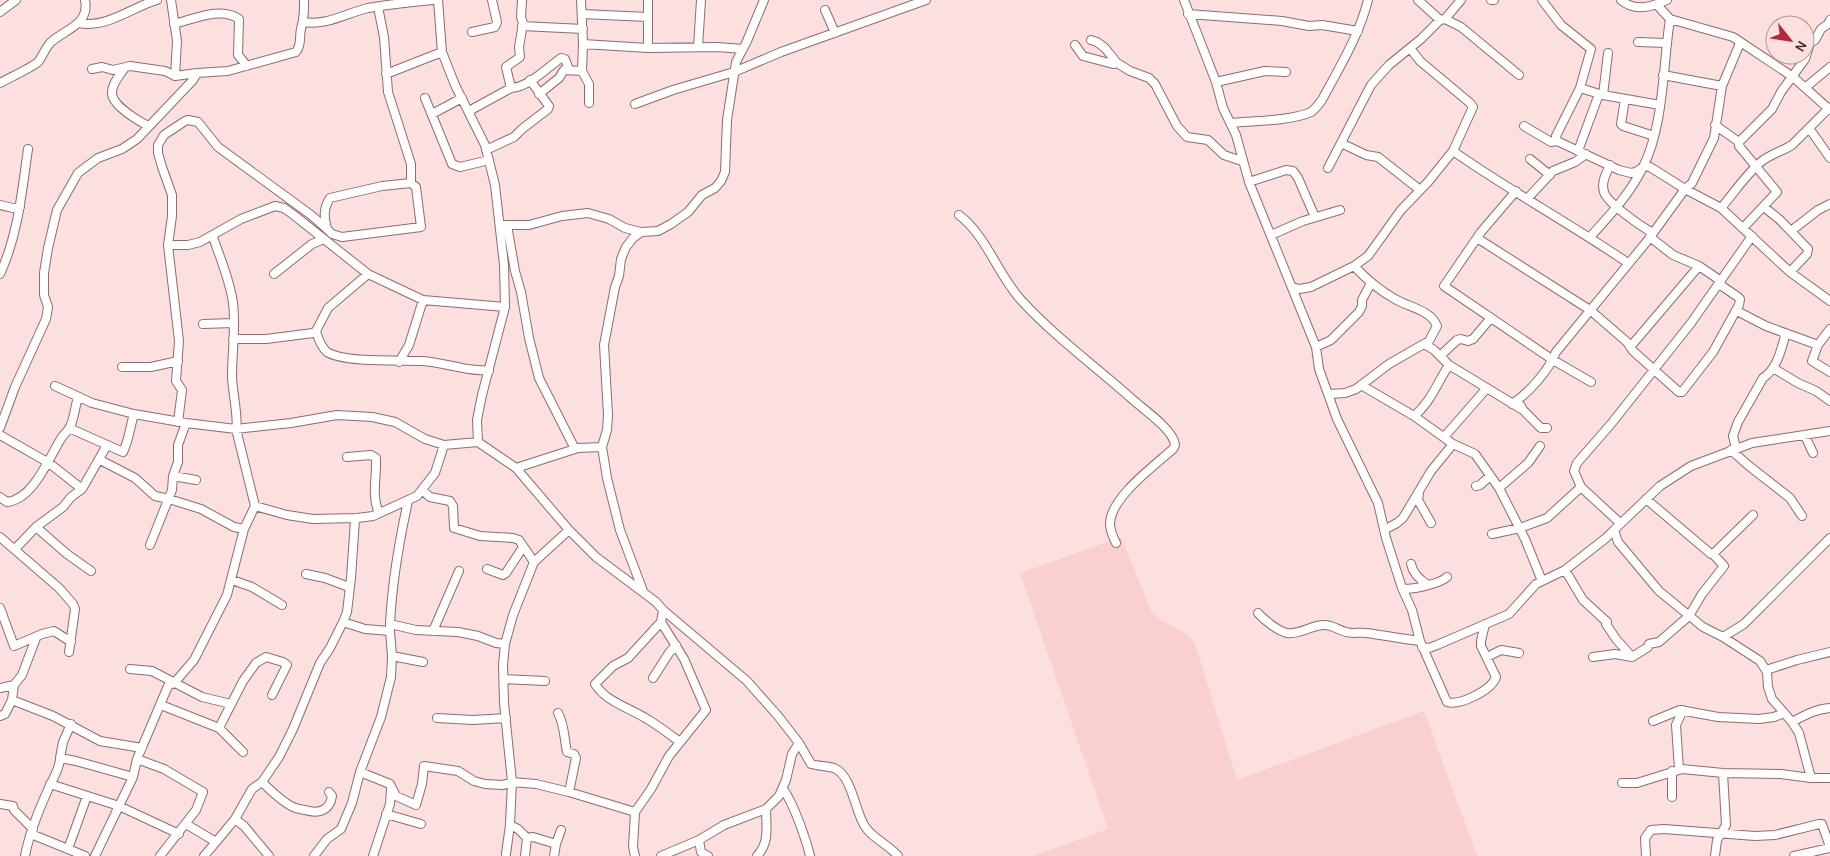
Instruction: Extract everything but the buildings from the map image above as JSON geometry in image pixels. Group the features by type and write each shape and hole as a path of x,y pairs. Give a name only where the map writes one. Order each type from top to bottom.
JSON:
{"street":[{"path":"0,12 16,0"},
{"path":"0,83 38,62 49,44 79,23 85,15 85,0"},
{"path":"79,23 90,25 111,19 142,2 157,0"},
{"path":"170,0 177,42 175,76"},
{"path":"92,69 102,67 113,70 130,66 165,71 175,76 228,71 296,52 300,47 301,29 304,22 304,0"},
{"path":"304,22 318,23 405,1 433,0"},
{"path":"438,0 442,52 455,85 486,150 540,378 575,449"},
{"path":"472,32 494,28 497,22 492,0"},
{"path":"512,88 506,67 520,57 522,0"},
{"path":"581,0 583,29 582,71 589,84 589,103"},
{"path":"648,0 648,48"},
{"path":"698,47 701,0"},
{"path":"503,225 529,225 562,216 588,213 609,218 625,228 641,232 658,231 688,212 702,195 715,188 721,182 725,172 727,120 736,62 764,0"},
{"path":"635,104 718,75 734,72 781,52 835,33 903,4 926,0"},
{"path":"1184,0 1216,82 1223,108 1231,123 1249,182 1316,347 1318,369 1337,420 1378,503 1384,530 1402,588 1412,610 1421,644 1447,702 1454,704 1483,692 1492,686 1496,677 1487,657 1483,653 1480,641 1486,624"},
{"path":"1231,123 1289,117 1311,112 1322,100 1358,32 1368,0"},
{"path":"1418,0 1442,19 1461,27 1519,75"},
{"path":"1328,168 1371,85 1461,0"},
{"path":"1542,0 1561,25 1591,48 1580,88 1556,136 1556,141"},
{"path":"1621,0 1628,6 1636,8 1668,0"},
{"path":"1657,4 1670,19 1733,37 1793,77 1829,109 1787,149 1770,155 1756,167 1721,208"},
{"path":"378,7 384,38 388,92 411,164 411,183"},
{"path":"825,10 835,33"},
{"path":"174,24 220,13 235,16 239,19 238,55 247,66"},
{"path":"582,14 648,17"},
{"path":"1188,14 1282,21 1309,26 1322,25 1358,32"},
{"path":"1590,237 1618,207 1644,166 1654,136 1660,105 1670,19"},
{"path":"1739,142 1772,109 1781,92 1805,59 1810,43 1815,40 1821,29 1830,20"},
{"path":"522,26 583,29"},
{"path":"1091,40 1100,44 1117,63 1130,71 1142,74 1155,84 1177,126 1188,137 1208,140 1224,154 1242,161"},
{"path":"1638,42 1666,43"},
{"path":"1515,402 1548,368 1556,352 1651,235 1685,189 1692,183 1714,138 1722,86 1740,43"},
{"path":"583,44 648,48 698,47 743,49"},
{"path":"1075,45 1083,56 1113,64 1117,63"},
{"path":"1292,287 1311,287 1354,266 1368,256 1401,210 1453,151 1473,108 1470,103 1420,61 1410,48"},
{"path":"386,74 442,52"},
{"path":"1578,151 1601,95 1608,53"},
{"path":"469,111 512,88 517,88 561,58 566,59 569,70"},
{"path":"736,62 743,68"},
{"path":"1806,87 1830,67"},
{"path":"124,68 115,82 112,92 114,99 133,117 148,126"},
{"path":"113,70 115,82"},
{"path":"539,94 559,78 564,70 582,71"},
{"path":"1216,82 1266,71 1286,72"},
{"path":"0,428 15,387 46,319 48,307 44,295 44,273 57,210 78,173 98,158 122,149 136,140 193,80 197,73"},
{"path":"1663,75 1722,86"},
{"path":"486,150 514,137 548,109 549,106 530,80"},
{"path":"1580,88 1601,95 1660,105"},
{"path":"424,98 452,164 460,167 489,160"},
{"path":"432,114 462,98"},
{"path":"1625,100 1621,124 1654,136"},
{"path":"150,545 169,499 173,476 178,462 178,445 182,423 182,390 176,381 179,340 168,245 172,216 172,196 158,154 158,144 172,128 188,120 198,122 218,147 332,234 342,237 421,226 416,187 411,183 382,186 330,198 325,206 324,216 327,229"},
{"path":"1715,125 1739,142 1739,146 1777,192 1743,228"},
{"path":"1524,126 1551,142 1556,141 1631,173 1644,166 1650,167 1685,189 1721,208 1790,272 1830,301"},
{"path":"1809,128 1830,158"},
{"path":"1341,143 1366,155 1378,157 1420,190"},
{"path":"0,274 7,258 20,207 28,149"},
{"path":"1453,151 1483,172 1516,191 1544,211 1590,237 1628,263"},
{"path":"1527,199 1546,181 1553,171 1576,162 1586,154"},
{"path":"1530,159 1550,174"},
{"path":"1478,238 1590,310 1631,346 1633,351 1654,370 1679,392 1682,392 1713,352 1737,311 1740,299 1699,266 1673,255 1608,199 1604,193 1603,180 1610,165"},
{"path":"1249,182 1286,170 1293,171 1298,178 1314,217"},
{"path":"1516,191 1478,238 1444,286 1490,319 1591,382"},
{"path":"0,204 12,208 20,207"},
{"path":"1790,231 1818,210 1830,204"},
{"path":"168,245 188,245 200,242 213,237 241,219 276,206 284,208 295,216 368,274 423,300 505,307"},
{"path":"1764,207 1808,249 1807,254 1790,272"},
{"path":"1271,235 1314,217 1340,210"},
{"path":"959,215 972,227 1008,284 1022,301 1070,348 1110,380 1162,425 1173,437 1175,445 1173,449 1130,488 1117,504 1110,522 1111,533 1116,543"},
{"path":"478,442 477,420 482,395 505,307 503,225"},
{"path":"641,232 630,243 622,259 604,345 608,415 607,430 602,446 607,478 620,530 643,591"},
{"path":"1620,523 1582,487 1574,471 1577,463 1691,323 1752,236"},
{"path":"95,856 133,777 137,759 168,686 175,682 194,660 227,595 244,529 255,506 236,429 238,424 235,413 232,376 233,304 213,237"},
{"path":"274,274 312,244 324,239"},
{"path":"1328,394 1345,393 1361,385 1389,364 1429,341 1438,326 1436,322 1418,309 1395,299 1371,283 1354,266"},
{"path":"1631,346 1699,266"},
{"path":"368,274 328,308 316,332 318,340 327,352 366,360 424,361 448,364 459,368 489,371"},
{"path":"1316,347 1331,340 1359,312 1362,300 1371,283"},
{"path":"399,362 409,345 423,300"},
{"path":"1737,311 1766,326 1818,345"},
{"path":"1440,356 1457,340 1468,341 1473,339 1490,319"},
{"path":"203,324 233,322"},
{"path":"1830,329 1818,345 1812,361 1830,372"},
{"path":"233,339 266,339 316,332"},
{"path":"1786,332 1780,354 1773,368 1763,378 1738,422 1733,436 1734,449 1749,466 1790,498 1802,516"},
{"path":"1424,344 1449,365 1515,402 1541,428 1547,428"},
{"path":"122,367 151,366 178,361"},
{"path":"1414,416 1424,408 1449,365"},
{"path":"1773,368 1798,384 1816,390 1830,401"},
{"path":"1361,385 1414,416 1453,444 1475,454 1499,488 1520,528 1542,582"},
{"path":"55,386 78,397 134,414 182,423 236,429 283,424 337,415 372,417 395,422 425,439 444,445 478,442 516,468 569,530 596,557 629,583 643,591 747,681 799,743 811,764 839,771 858,805 860,818 866,829 892,848 898,856"},
{"path":"1444,437 1487,388"},
{"path":"0,498 7,502 23,496 49,463 62,437 69,428 78,397"},
{"path":"69,428 122,452 130,436 134,414"},
{"path":"1258,613 1264,620 1286,633 1300,632 1315,626 1325,625 1336,627 1346,632 1366,633 1421,644 1429,648 1509,614 1536,584 1565,570 1606,538 1660,486 1691,466 1752,443 1830,431"},
{"path":"0,435 49,463 82,489"},
{"path":"1805,436 1813,453"},
{"path":"1384,530 1398,523 1403,518 1431,472 1453,444"},
{"path":"15,549 36,527 63,507 71,497 82,489 107,445"},
{"path":"255,506 287,515 313,519 373,516 417,496 435,473 444,445"},
{"path":"516,468 575,449 602,446"},
{"path":"1499,488 1528,463 1540,446"},
{"path":"347,458 372,455 376,458 374,496 379,513"},
{"path":"100,460 134,478 156,496 202,509 234,527 244,529"},
{"path":"173,476 196,480"},
{"path":"1476,486 1480,485 1490,476"},
{"path":"1492,534 1520,528 1547,518 1582,487"},
{"path":"1420,489 1418,500 1431,523"},
{"path":"422,490 430,497 450,501 453,506 454,528 480,536 519,540 534,562"},
{"path":"1593,657 1615,654 1632,657 1648,648 1649,644 1659,642 1689,616 1702,594 1724,566 1713,554 1646,500"},
{"path":"314,856 327,839 341,830 381,717 391,677 391,600 408,501"},
{"path":"1713,554 1753,515"},
{"path":"205,856 235,819 252,789 262,782 279,757 293,729 320,662 330,648 343,622 347,612 355,520 358,518"},
{"path":"36,527 67,554 91,570"},
{"path":"506,854 510,825 512,782 504,679 505,644 513,615 534,562 569,530"},
{"path":"1614,530 1618,542"},
{"path":"0,537 59,588 73,604 75,610 69,652"},
{"path":"1606,538 1611,537 1618,542 1659,591 1689,616 1709,631 1723,637 1760,660 1766,670 1772,699 1792,722 1799,734 1811,778"},
{"path":"1723,637 1744,624 1829,542"},
{"path":"487,569 502,575 506,573 524,547"},
{"path":"1411,564 1414,573 1428,585"},
{"path":"1565,570 1583,600 1607,622 1609,630 1632,657"},
{"path":"433,631 459,571"},
{"path":"306,574 325,578 349,587"},
{"path":"1402,588 1409,590 1440,582 1447,577"},
{"path":"232,580 252,586 282,606"},
{"path":"0,608 14,646 54,631 71,642"},
{"path":"663,610 661,622 628,658 613,666 595,684 599,691 609,698 648,719 680,742"},
{"path":"343,622 365,629 390,628 458,632 505,644"},
{"path":"635,856 633,847 635,812 680,742 706,710 676,645 661,622"},
{"path":"0,688 14,684 22,675 36,638"},
{"path":"653,678 668,653 676,645"},
{"path":"1487,657 1501,650 1519,653"},
{"path":"1766,670 1830,652"},
{"path":"392,656 424,662"},
{"path":"219,728 243,681 256,663 266,657 287,665 272,695"},
{"path":"130,669 152,671 202,697 231,704"},
{"path":"504,679 545,681"},
{"path":"0,716 5,714 12,700 14,684"},
{"path":"12,700 32,706 71,724 100,741 142,748"},
{"path":"161,705 219,728 243,752"},
{"path":"1792,722 1822,708 1830,708"},
{"path":"1653,721 1683,710 1718,717 1759,719 1774,717 1784,713"},
{"path":"1672,797 1676,770 1676,725 1683,710"},
{"path":"558,713 563,723 567,745 566,750 575,756 569,792"},
{"path":"437,718 473,720 506,718"},
{"path":"25,856 32,831 50,784 60,764 63,742 71,724"},
{"path":"661,856 699,840 724,824 766,809 779,796 792,754 799,743"},
{"path":"60,758 133,777"},
{"path":"137,759 164,769 203,792 196,810 160,856"},
{"path":"360,772 390,784 396,796 416,805 422,784 424,766 458,771 474,781 485,784 503,785 512,782 536,784 635,812"},
{"path":"1622,784 1637,783 1676,770 1830,778"},
{"path":"1715,856 1715,847 1720,833 1726,825 1724,773"},
{"path":"262,782 295,809 312,812 319,812 326,808 332,796 329,792"},
{"path":"50,784 119,806 179,834"},
{"path":"374,856 386,814 391,790 390,784"},
{"path":"782,789 793,808 810,856"},
{"path":"68,848 87,796"},
{"path":"0,804 13,806 14,810 32,831 85,856"},
{"path":"757,856 762,851 767,837 766,809"},
{"path":"386,814 422,824"},
{"path":"235,819 244,826 269,856"},
{"path":"186,824 216,842"},
{"path":"1646,856 1645,838 1651,830 1755,836 1775,835 1822,824 1830,848 1794,856"},
{"path":"510,825 518,829 527,838"},
{"path":"554,856 561,830"},
{"path":"527,838 533,837 556,844"},
{"path":"525,856 527,838"},
{"path":"699,840 702,852 708,856"}],"shaded area":[{"path":"1121,537 1151,611 1161,620 1189,635 1195,644 1237,780 1424,711 1477,856 1033,856 1108,829 1020,573"}]}
